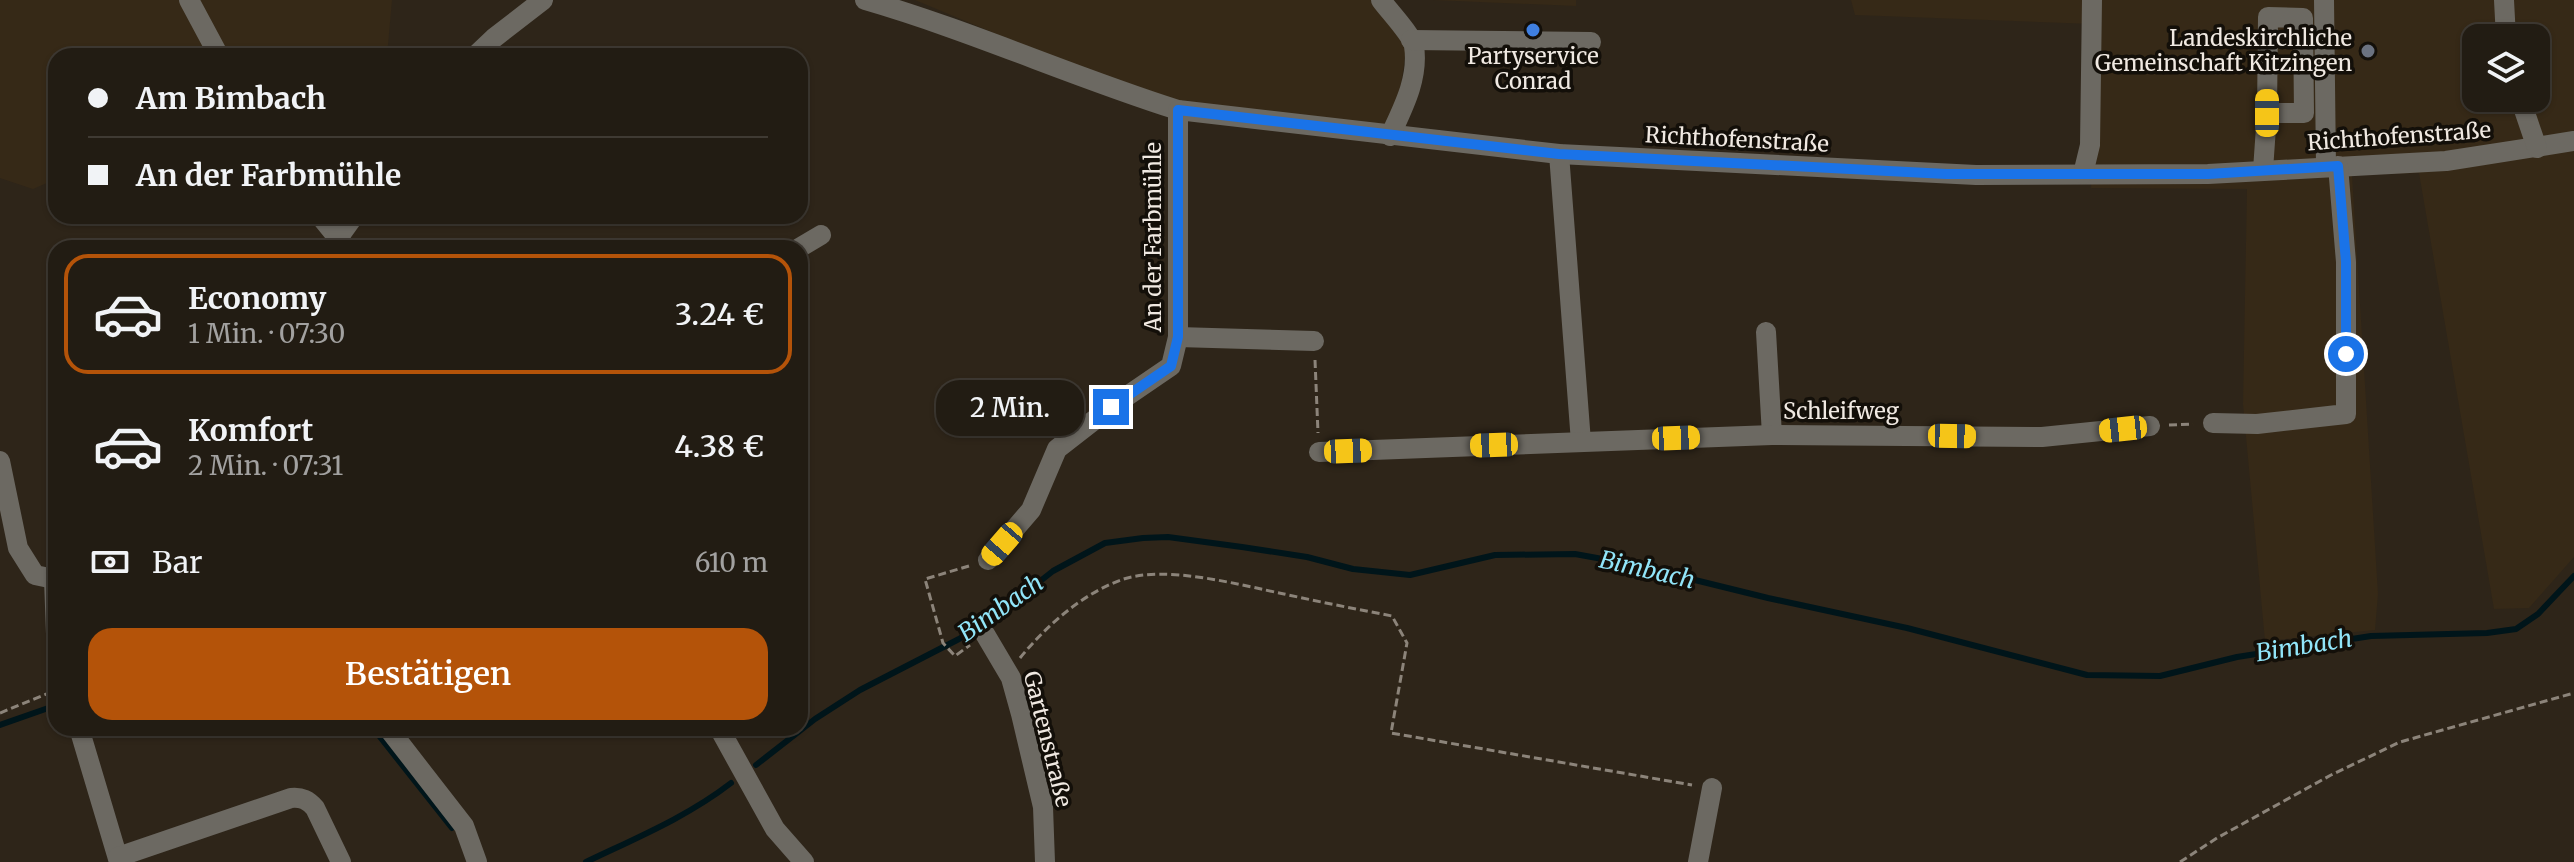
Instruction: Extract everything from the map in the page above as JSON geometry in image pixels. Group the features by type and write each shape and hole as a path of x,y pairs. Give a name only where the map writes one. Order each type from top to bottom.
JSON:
{"street":[{"path":"189,0 215,48"},
{"path":"483,48 543,0"},
{"name":"Richthofenstraße","path":"865,0 932,19 1135,97 1178,110 1559,154 1976,175 2208,174 2446,161 2574,141"},
{"path":"1381,0 1414,45 1414,75 1407,101 1390,136"},
{"path":"2083,174 2090,145 2092,0"},
{"path":"2213,423 2257,424 2346,414 2346,262 2332,166 2324,0"},
{"path":"2504,0 2505,24"},
{"path":"2263,170 2268,17 2303,18 2304,113 2267,113"},
{"path":"1411,40 1591,42"},
{"name":"An der Farbmühle","path":"988,560 1031,510 1057,449 1171,366 1178,337 1178,110"},
{"path":"2525,112 2537,148"},
{"path":"1559,154 1581,442"},
{"path":"808,243 821,235"},
{"name":"Schleifweg","path":"1766,332 1772,435"},
{"path":"1178,337 1314,341"},
{"name":"Schleifweg","path":"1319,452 1772,435 2042,437 2150,426"},
{"path":"0,461 18,548 35,575 48,576"},
{"name":"Gartenstraße","path":"985,634 1011,678 1043,807 1045,862"},
{"path":"81,736 118,860 300,797 310,801 315,808 341,862"},
{"path":"394,736 464,826 477,862"},
{"path":"723,736 775,829 804,862"},
{"path":"1698,862 1712,788"}],"path":[{"path":"1314,341 1319,452"},
{"path":"2150,426 2213,423"},
{"path":"954,655 943,643 925,579 988,560"},
{"path":"1011,678 1016,663 1039,635 1092,593 1123,579 1155,575 1208,579 1392,616 1407,643 1391,733 1712,788"},
{"path":"0,713 48,693"},
{"path":"2180,862 2331,775 2400,742 2574,693"}],"shaded area":[{"path":"0,0 392,0 388,48 48,48 48,182 33,189 0,178"},
{"path":"915,0 1392,0 1407,43 1395,125 1178,110"},
{"path":"1433,0 1576,0 1576,6"},
{"path":"1851,0 2574,0 2574,557 2529,608 2494,609 2419,173 2352,175 2378,594 2375,630 2265,641 2243,404 2247,189 2091,188 2097,57 2093,24 1855,15"}],"waterway":[{"name":"Bimbach","path":"808,724 860,690 959,639 996,616 1053,571 1105,543 1143,538 1168,537 1242,547 1307,557 1353,569 1410,575 1495,555 1575,554 1907,628 2087,675 2160,676 2237,657 2371,636 2487,633 2516,629 2538,614 2574,576"},
{"name":"Bimbach","path":"0,725 48,708"},
{"name":"Bimbach","path":"379,736 452,828"},
{"name":"Bimbach","path":"756,765 793,736"},
{"name":"Bimbach","path":"586,862 679,817 731,783"}],"place":[{"name":"Partyservice Conrad","path":"1533,30"},
{"name":"Landeskirchliche Gemeinschaft Kitzingen","path":"2368,51"}],"route":[{"path":"1111,407 1171,366 1178,337 1178,110 1559,154 1946,174 2208,174 2338,166 2346,262 2346,354"}]}
